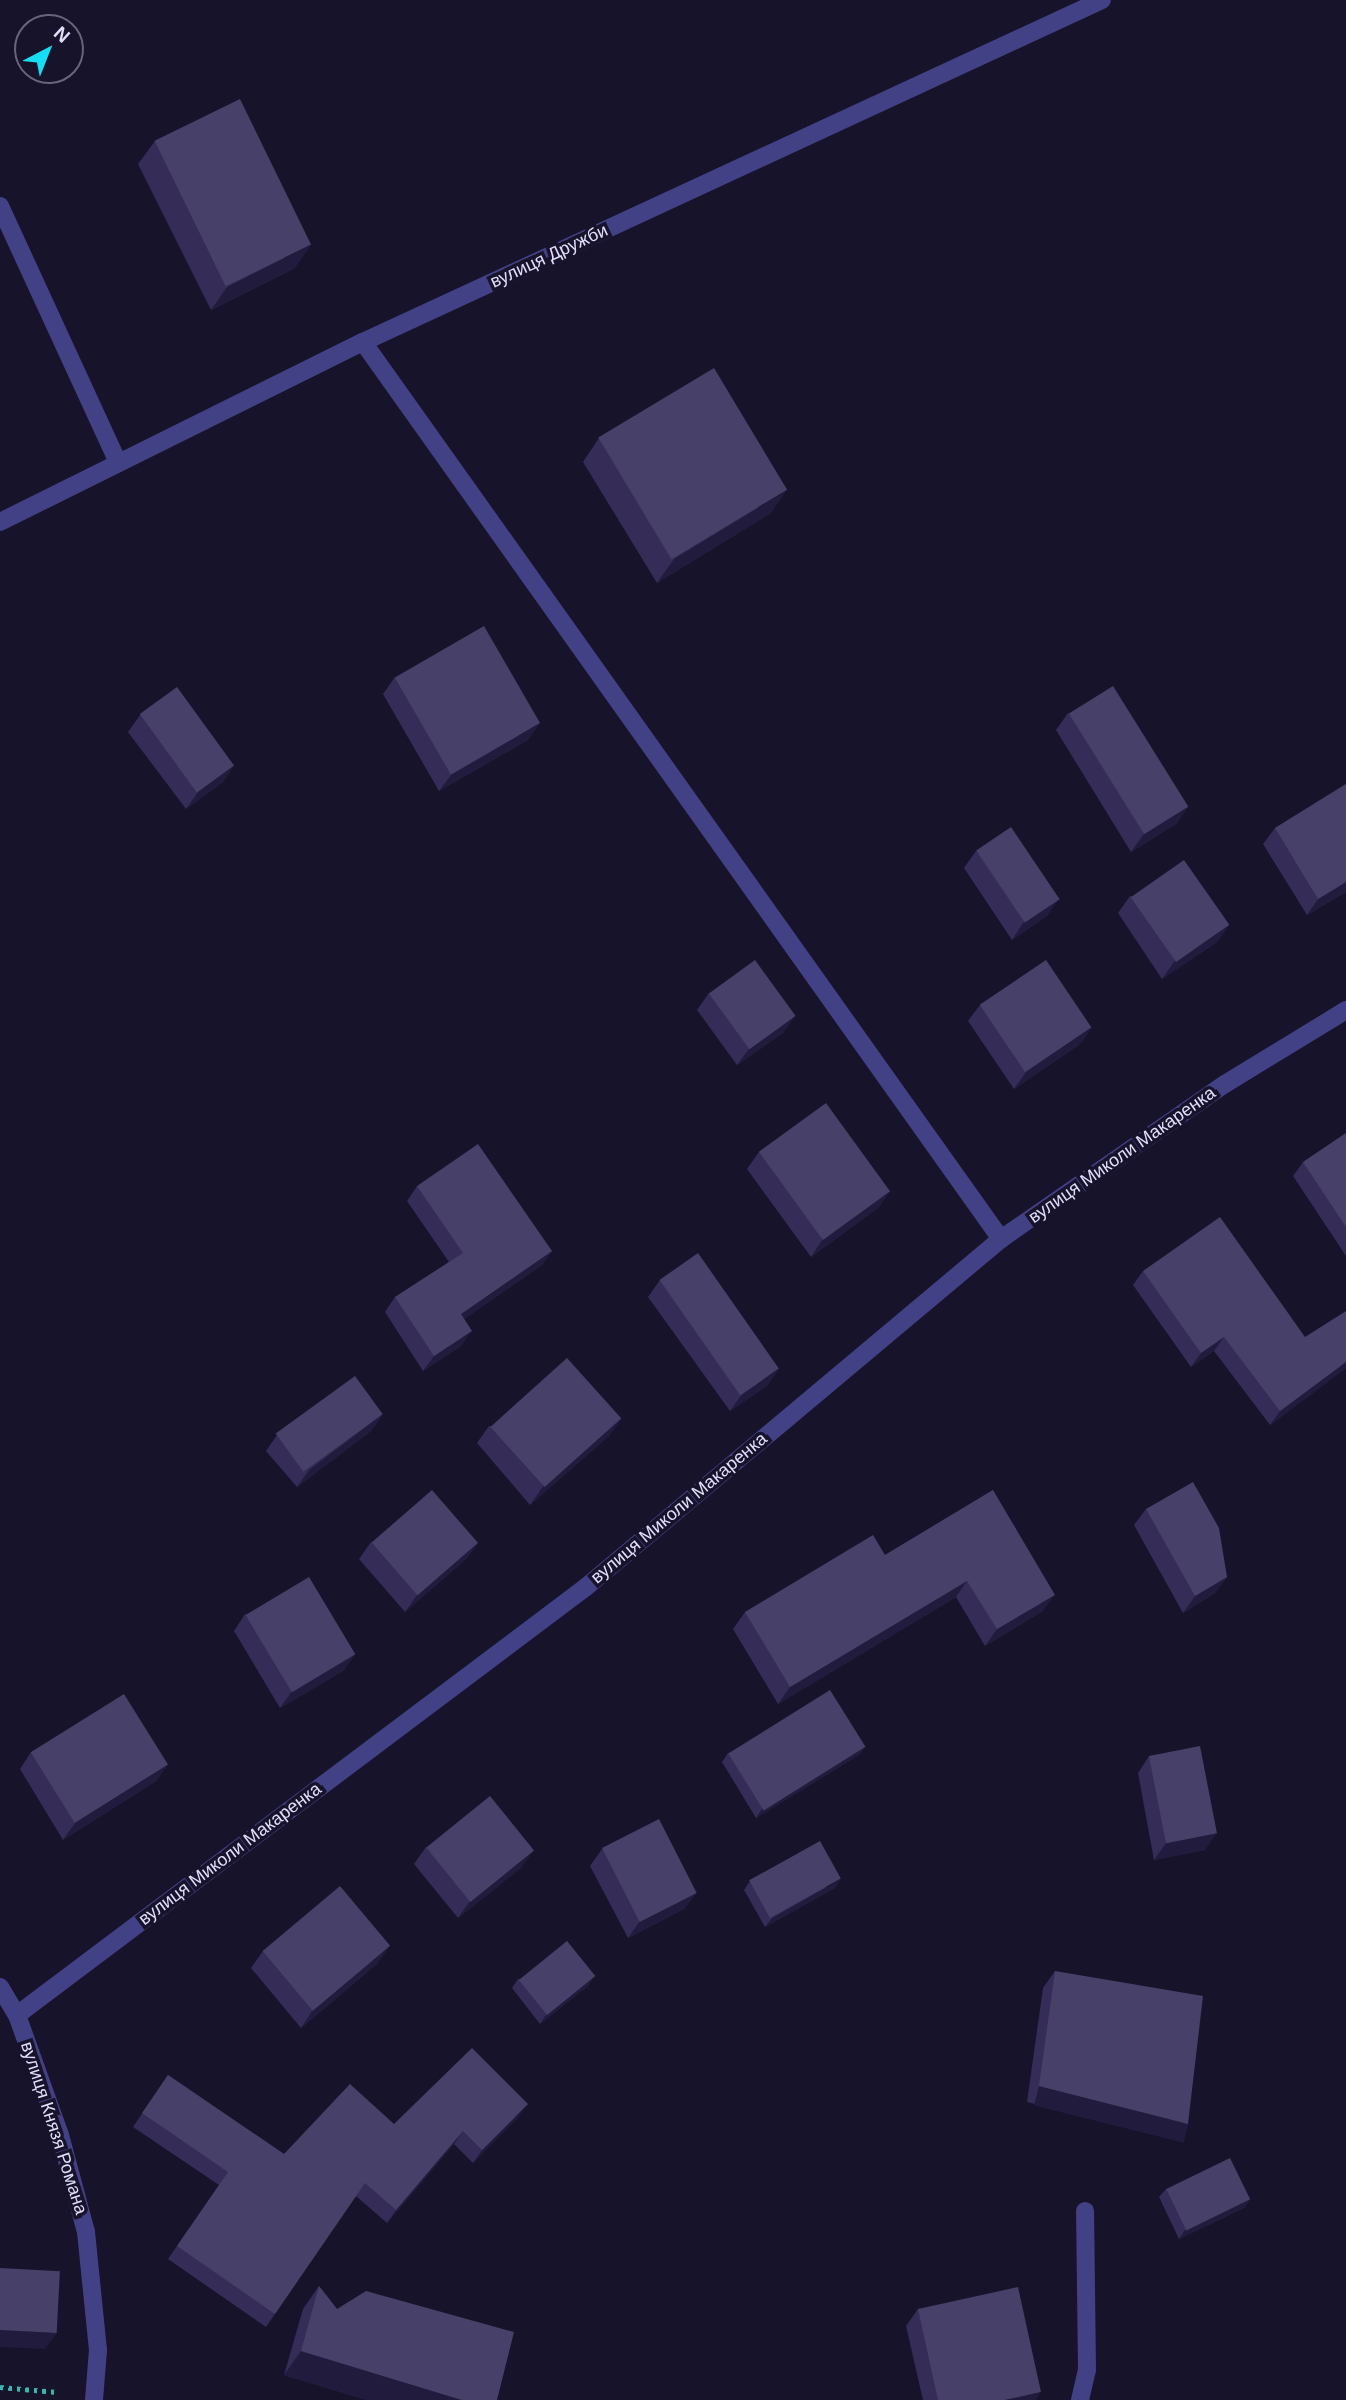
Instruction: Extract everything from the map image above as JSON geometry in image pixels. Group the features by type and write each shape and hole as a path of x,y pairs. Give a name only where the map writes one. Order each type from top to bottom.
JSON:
{"street":[{"name":"вулиця Дружби","path":"0,522 363,342 1102,0"},
{"path":"0,206 118,463"},
{"path":"363,342 1001,1239"},
{"name":"вулиця Миколи Макаренка","path":"17,2015 586,1587 1001,1239 1225,1084 1346,1010"},
{"name":"вулиця Князя Романа","path":"0,1987 17,2015 60,2136 86,2232 98,2350 94,2400"},
{"path":"1080,2400 1087,2370 1085,2211"}],"building":[{"path":"240,99 311,245 226,286 155,141"},
{"path":"714,368 787,490 671,559 598,438"},
{"path":"484,626 540,723 451,774 395,678"},
{"path":"1113,686 1188,806 1144,834 1069,714"},
{"path":"177,687 234,765 197,793 140,714"},
{"path":"1346,784 1346,882 1318,899 1275,828"},
{"path":"1011,827 1060,899 1025,923 976,850"},
{"path":"1184,860 1229,925 1176,962 1131,897"},
{"path":"755,960 796,1016 749,1049 709,994"},
{"path":"1046,960 1091,1027 1025,1072 980,1005"},
{"path":"826,1103 890,1191 823,1240 759,1152"},
{"path":"1346,1133 1346,1227 1303,1162"},
{"path":"478,1144 552,1251 461,1314 472,1331 434,1356 395,1297 463,1253 417,1186"},
{"path":"1220,1217 1305,1337 1346,1311 1346,1362 1280,1411 1224,1337 1201,1353 1143,1271"},
{"path":"698,1253 779,1369 740,1395 659,1280"},
{"path":"567,1358 621,1418 545,1487 490,1427"},
{"path":"355,1376 383,1414 303,1472 276,1434"},
{"path":"1193,1482 1219,1528 1227,1577 1195,1596 1146,1509"},
{"path":"432,1490 478,1543 418,1595 372,1542"},
{"path":"993,1490 1055,1595 997,1629 967,1581 790,1687 745,1612 873,1535 885,1555"},
{"path":"309,1577 355,1654 292,1692 246,1615"},
{"path":"830,1690 866,1747 764,1810 728,1754"},
{"path":"124,1694 168,1764 75,1823 31,1752"},
{"path":"1200,1746 1217,1833 1166,1843 1149,1756"},
{"path":"490,1796 534,1850 470,1902 426,1848"},
{"path":"659,1819 697,1893 640,1922 602,1848"},
{"path":"820,1841 841,1879 770,1918 749,1880"},
{"path":"340,1886 390,1946 313,2011 263,1951"},
{"path":"567,1941 595,1976 547,2015 519,1980"},
{"path":"1055,1971 1203,1996 1188,2124 1039,2086"},
{"path":"472,2048 528,2104 482,2150 463,2131 396,2210 365,2183 275,2314 177,2246 228,2172 142,2113 168,2075 284,2154 350,2084 394,2124"},
{"path":"1230,2158 1250,2199 1186,2230 1166,2189"},
{"path":"0,2268 60,2271 57,2333 0,2330"},
{"path":"319,2286 337,2309 366,2291 514,2332 497,2400 462,2400 301,2351"},
{"path":"1018,2287 1041,2392 1004,2400 938,2400 918,2309"}]}
